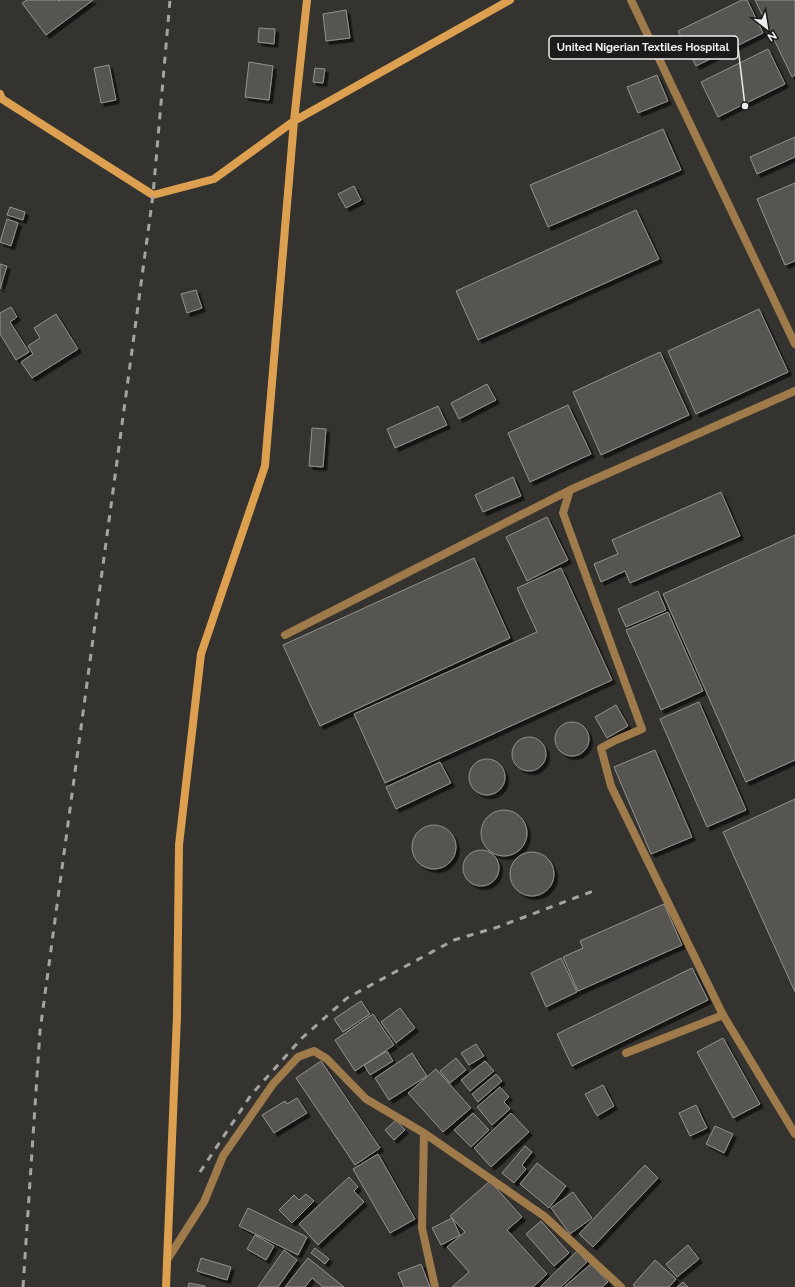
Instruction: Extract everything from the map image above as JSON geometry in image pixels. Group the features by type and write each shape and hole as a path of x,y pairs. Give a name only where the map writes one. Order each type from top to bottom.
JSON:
{"street":[{"path":"166,1287 177,1016 179,845 201,654 265,466 294,122 307,0"},
{"path":"1,98 153,195 214,179 294,122 510,0"},
{"path":"631,0 795,344"},
{"path":"285,635 570,490 795,390"},
{"path":"570,490 563,513 642,729 601,748 611,786 723,1015 795,1134"},
{"path":"626,1052 723,1015"},
{"path":"167,1260 204,1202 223,1156 273,1084 298,1057 314,1050 327,1059 366,1099 424,1133 544,1216 621,1287"},
{"path":"424,1133 422,1228 435,1287"}],"building":[{"path":"27,0 93,0 46,35 22,3"},
{"path":"742,0 747,0 763,33 696,66 678,31"},
{"path":"755,0 795,0 795,75 792,77"},
{"path":"346,10 350,38 326,41 323,14"},
{"path":"259,28 275,29 274,44 258,42"},
{"path":"768,49 785,84 718,117 701,82"},
{"path":"249,62 273,66 269,100 245,97"},
{"path":"109,65 116,100 101,103 94,68"},
{"path":"315,68 325,69 323,83 313,82"},
{"path":"657,75 668,101 638,113 627,87"},
{"path":"663,129 681,170 548,227 530,185"},
{"path":"795,137 795,157 757,174 750,157"},
{"path":"795,183 795,261 785,265 757,199"},
{"path":"354,186 361,200 346,208 338,194"},
{"path":"10,207 25,212 23,220 7,215"},
{"path":"636,210 659,259 478,340 456,291"},
{"path":"7,219 18,223 11,246 0,242"},
{"path":"0,264 7,266 0,289"},
{"path":"196,290 202,308 187,313 181,294"},
{"path":"11,307 17,317 10,322 29,352 16,360 0,334 0,313"},
{"path":"759,309 788,372 696,414 668,351"},
{"path":"56,314 78,349 32,378 21,362 33,354 28,346 40,338 34,328"},
{"path":"660,352 689,415 601,455 573,392"},
{"path":"487,384 496,400 459,419 451,403"},
{"path":"568,405 591,454 530,482 508,433"},
{"path":"438,406 447,425 395,448 387,429"},
{"path":"312,428 326,429 323,467 309,466"},
{"path":"513,477 521,496 483,512 475,495"},
{"path":"721,492 740,536 630,583 625,571 601,582 594,564 618,554 612,540"},
{"path":"547,517 568,560 527,581 506,537"},
{"path":"795,535 795,760 746,782 663,594"},
{"path":"474,558 510,638 320,726 283,645"},
{"path":"561,568 612,680 385,783 354,714 537,632 517,588"},
{"path":"658,591 666,610 626,627 618,609"},
{"path":"668,612 703,691 661,710 626,630"},
{"path":"699,702 746,810 707,827 660,719"},
{"path":"616,705 628,726 607,738 595,717"},
{"path":"569,722 575,722 584,727 588,733 588,745 584,751 575,756 569,756 560,751 555,742 555,736 560,727"},
{"path":"526,737 532,737 536,738 543,744 546,754 545,761 539,768 532,771 526,771 522,770 515,764 512,757 512,751 513,747 519,740"},
{"path":"655,750 692,837 651,854 614,767"},
{"path":"491,759 500,764 504,770 504,784 500,790 491,795 483,795 474,790 470,784 469,773 474,764 480,760"},
{"path":"440,762 451,783 396,809 386,787"},
{"path":"795,799 795,992 723,832"},
{"path":"504,810 517,814 523,820 527,833 523,846 517,852 504,856 491,852 485,846 481,833 485,820 491,814"},
{"path":"430,825 438,825 450,831 456,843 456,851 450,863 438,869 430,869 418,863 412,851 412,843 418,831"},
{"path":"481,850 494,855 499,868 494,881 481,886 468,881 463,868 468,855"},
{"path":"528,852 536,852 548,858 554,870 554,878 548,890 536,896 528,896 516,890 510,878 510,870 516,858"},
{"path":"664,904 682,945 578,991 563,957 583,948 580,941"},
{"path":"561,958 577,992 546,1007 531,973"},
{"path":"692,968 708,1000 572,1066 557,1034"},
{"path":"361,1001 370,1014 343,1032 334,1019"},
{"path":"400,1008 415,1028 396,1043 381,1022"},
{"path":"373,1014 394,1045 355,1071 335,1040"},
{"path":"723,1038 760,1104 733,1118 697,1052"},
{"path":"476,1044 484,1056 469,1065 461,1053"},
{"path":"387,1051 393,1061 370,1075 364,1065"},
{"path":"412,1053 427,1076 389,1100 375,1078"},
{"path":"456,1058 466,1070 450,1083 440,1071"},
{"path":"321,1061 380,1148 355,1165 296,1078"},
{"path":"485,1061 494,1071 470,1091 461,1080"},
{"path":"436,1069 471,1108 443,1132 408,1093"},
{"path":"496,1074 502,1081 478,1102 472,1094"},
{"path":"603,1085 614,1106 597,1116 585,1094"},
{"path":"500,1087 509,1097 504,1102 510,1109 492,1125 477,1107"},
{"path":"297,1098 307,1113 274,1133 262,1115 285,1101 287,1104"},
{"path":"696,1105 707,1128 690,1136 679,1113"},
{"path":"473,1113 489,1130 471,1147 454,1130"},
{"path":"511,1113 529,1132 491,1167 474,1148"},
{"path":"396,1120 405,1130 394,1140 385,1130"},
{"path":"715,1126 733,1134 724,1153 706,1144"},
{"path":"525,1146 532,1152 522,1165 526,1169 514,1183 502,1173"},
{"path":"378,1154 415,1219 390,1233 353,1169"},
{"path":"537,1163 566,1186 549,1208 520,1184"},
{"path":"645,1165 658,1178 593,1247 579,1234"},
{"path":"349,1177 358,1187 354,1191 364,1202 318,1245 299,1224"},
{"path":"490,1181 522,1217 507,1230 547,1274 533,1287 452,1287 469,1272 447,1247 465,1232 450,1216"},
{"path":"573,1192 592,1218 570,1234 551,1208"},
{"path":"306,1194 314,1201 292,1223 279,1210 294,1195 299,1200"},
{"path":"248,1208 307,1237 298,1255 239,1226"},
{"path":"452,1218 460,1235 441,1245 432,1228"},
{"path":"541,1221 569,1253 554,1266 526,1234"},
{"path":"255,1235 274,1246 266,1260 247,1249"},
{"path":"688,1245 699,1259 677,1277 666,1264"},
{"path":"315,1248 329,1259 325,1264 311,1253"},
{"path":"284,1250 297,1260 278,1287 258,1287"},
{"path":"577,1251 587,1262 561,1287 540,1287"},
{"path":"201,1258 231,1267 227,1280 197,1271"},
{"path":"308,1258 344,1287 323,1287 312,1278 305,1287 285,1287"},
{"path":"655,1260 676,1279 669,1287 635,1287 633,1285"},
{"path":"421,1264 430,1287 404,1287 398,1273"},
{"path":"591,1264 608,1282 602,1287 564,1287"},
{"path":"683,1282 688,1287 677,1287"},
{"path":"189,1283 205,1286 205,1287 188,1287"}],"railway":[{"path":"23,1287 40,1031 153,195 170,0"},
{"path":"200,1172 251,1095 302,1038 347,998 454,940 498,927 596,890"}],"place":[{"name":"United Nigerian Textiles Hospital","path":"745,106"}]}
